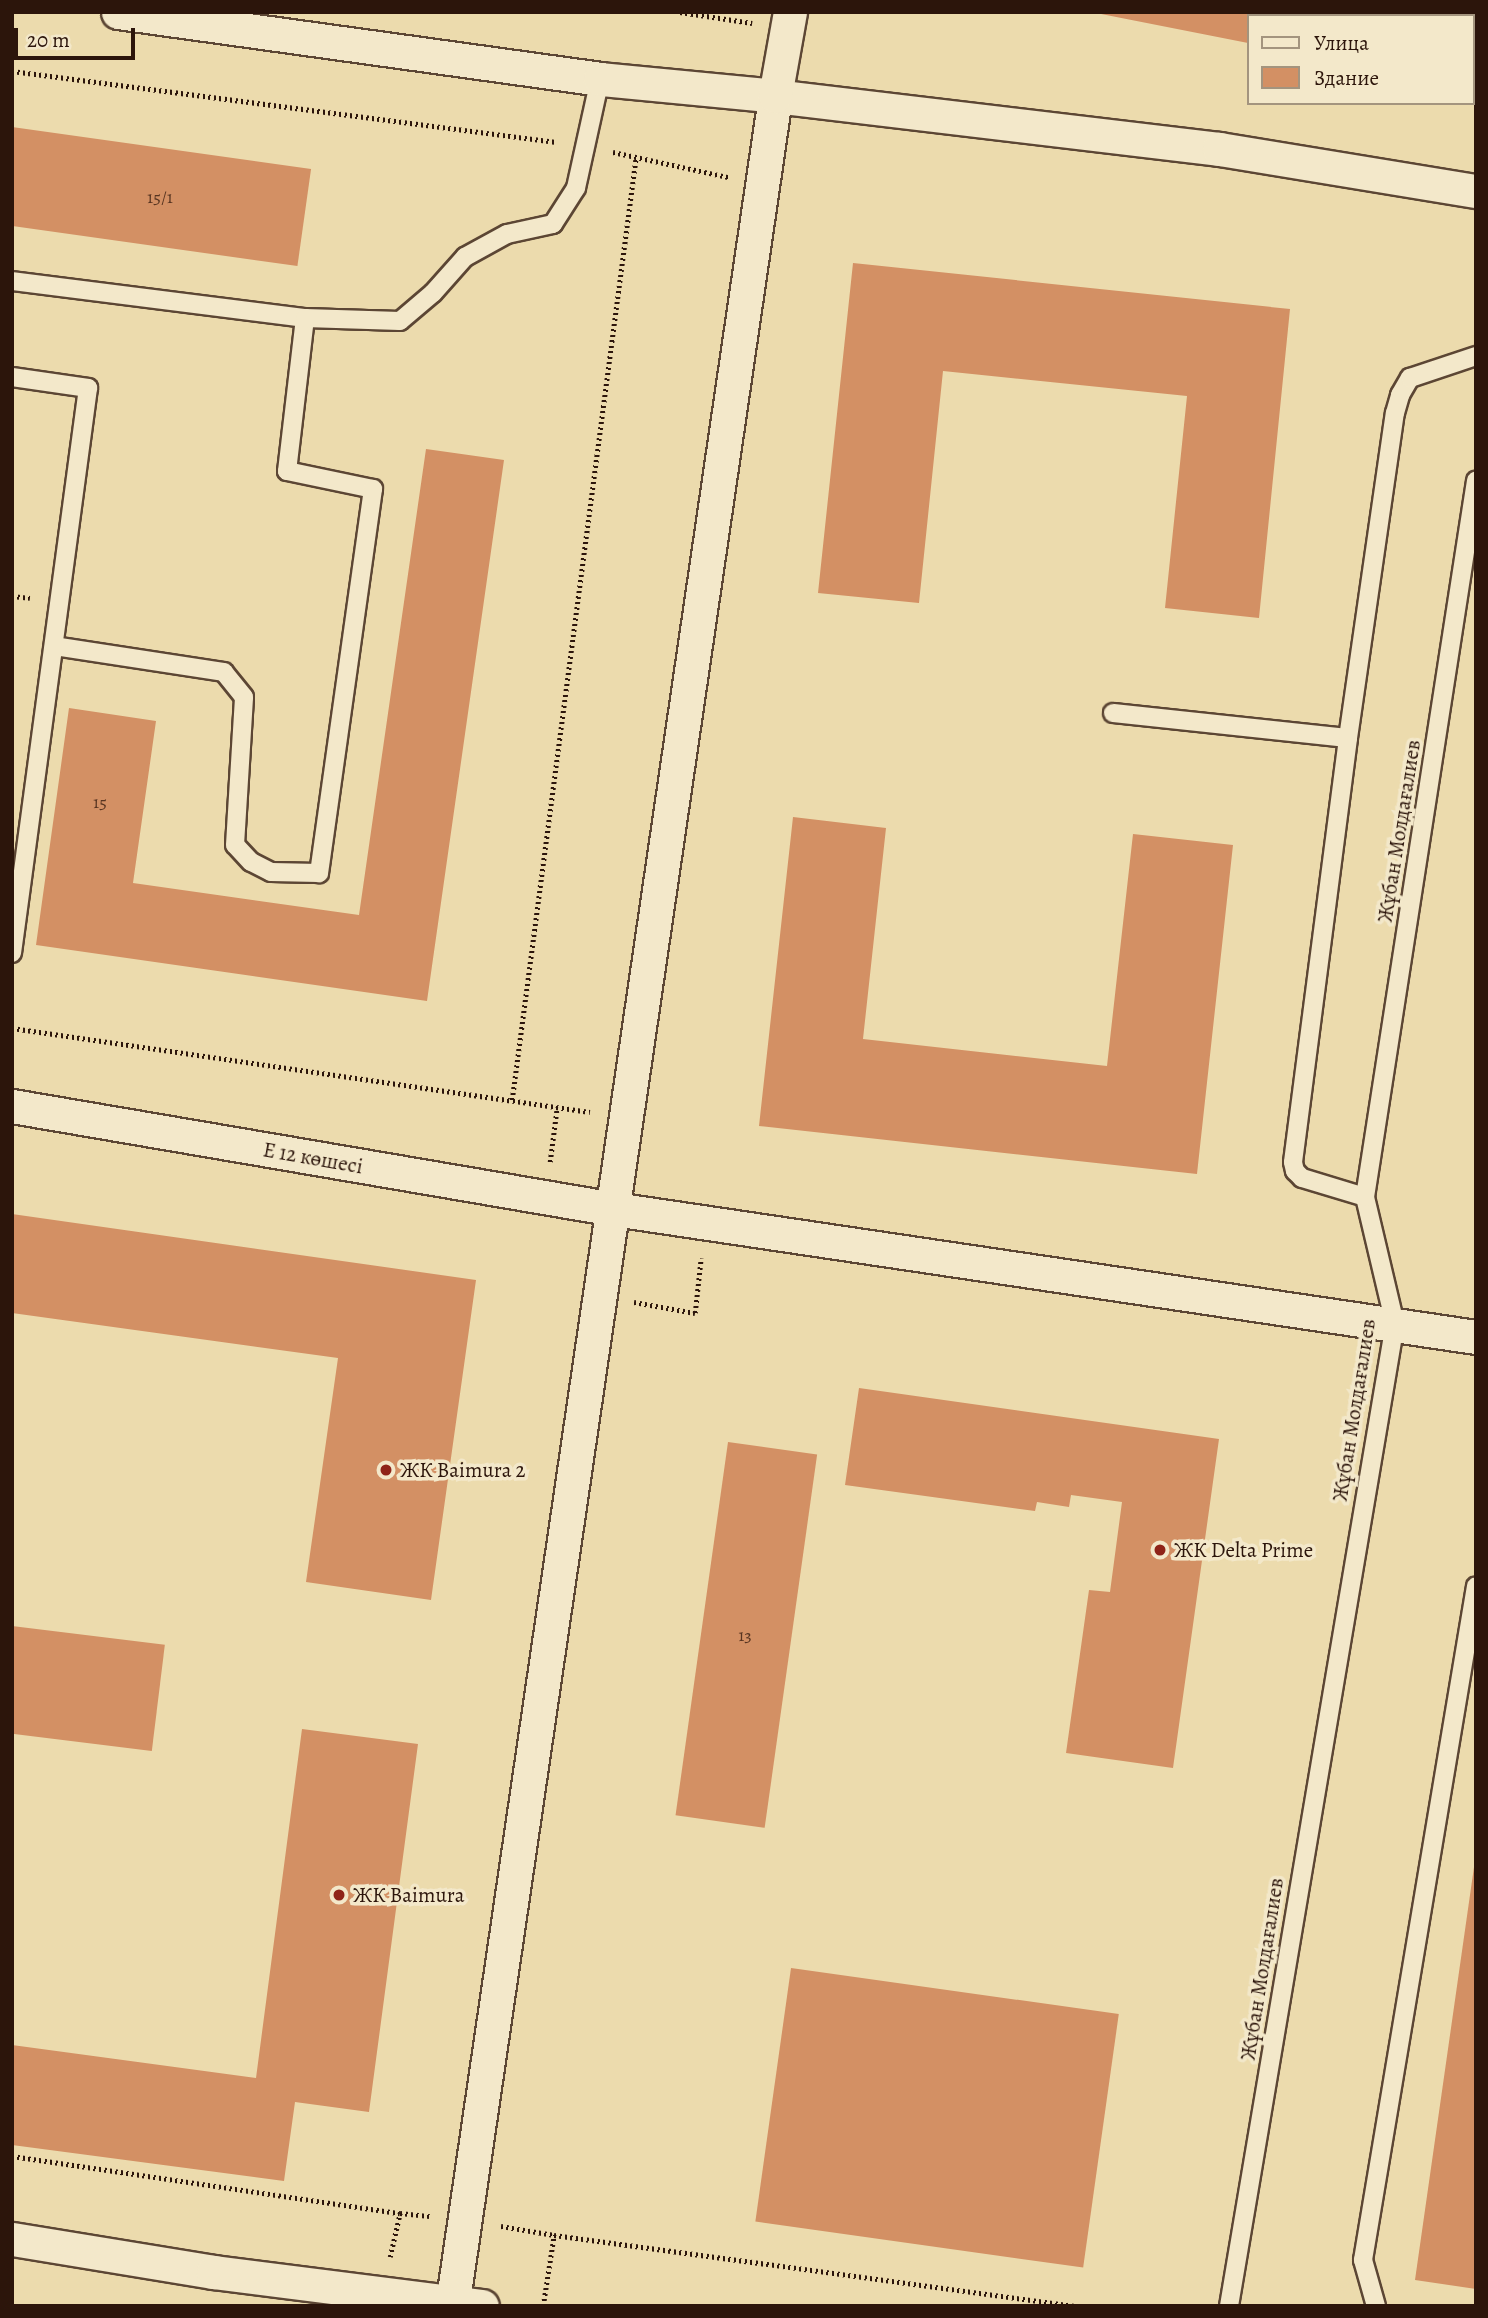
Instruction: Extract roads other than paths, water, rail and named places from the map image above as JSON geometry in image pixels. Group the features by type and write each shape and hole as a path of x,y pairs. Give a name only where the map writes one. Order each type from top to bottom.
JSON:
{"street":[{"path":"118,12 600,79 775,96 1219,149 1476,191"},
{"path":"12,2239 213,2272 463,2304 601,1296 775,96 789,20"},
{"name":"Е 12 көшесі","path":"12,1106 614,1209 1476,1337"}],"lane":[{"path":"12,281 305,318 400,321 433,293 465,257 507,234 552,224 576,188 600,79"},
{"path":"54,646 224,672 244,697 234,845 251,862 271,872 318,873 373,489 288,471 305,318"},
{"path":"1365,1197 1302,1178 1295,1171 1293,1162 1348,738 1395,413 1400,395 1409,378 1476,356"},
{"path":"12,377 88,388 12,953"},
{"name":"Жұбан Молдағалиев","path":"1229,2306 1395,1324 1365,1197 1476,481"},
{"path":"1114,713 1348,738"},
{"path":"1376,2306 1363,2260 1476,1586"}],"place":[{"name":"ЖК Baimura 2","path":"386,1470"},
{"name":"ЖК Delta Prime","path":"1160,1550"},
{"name":"ЖК Baimura","path":"339,1895"}]}
